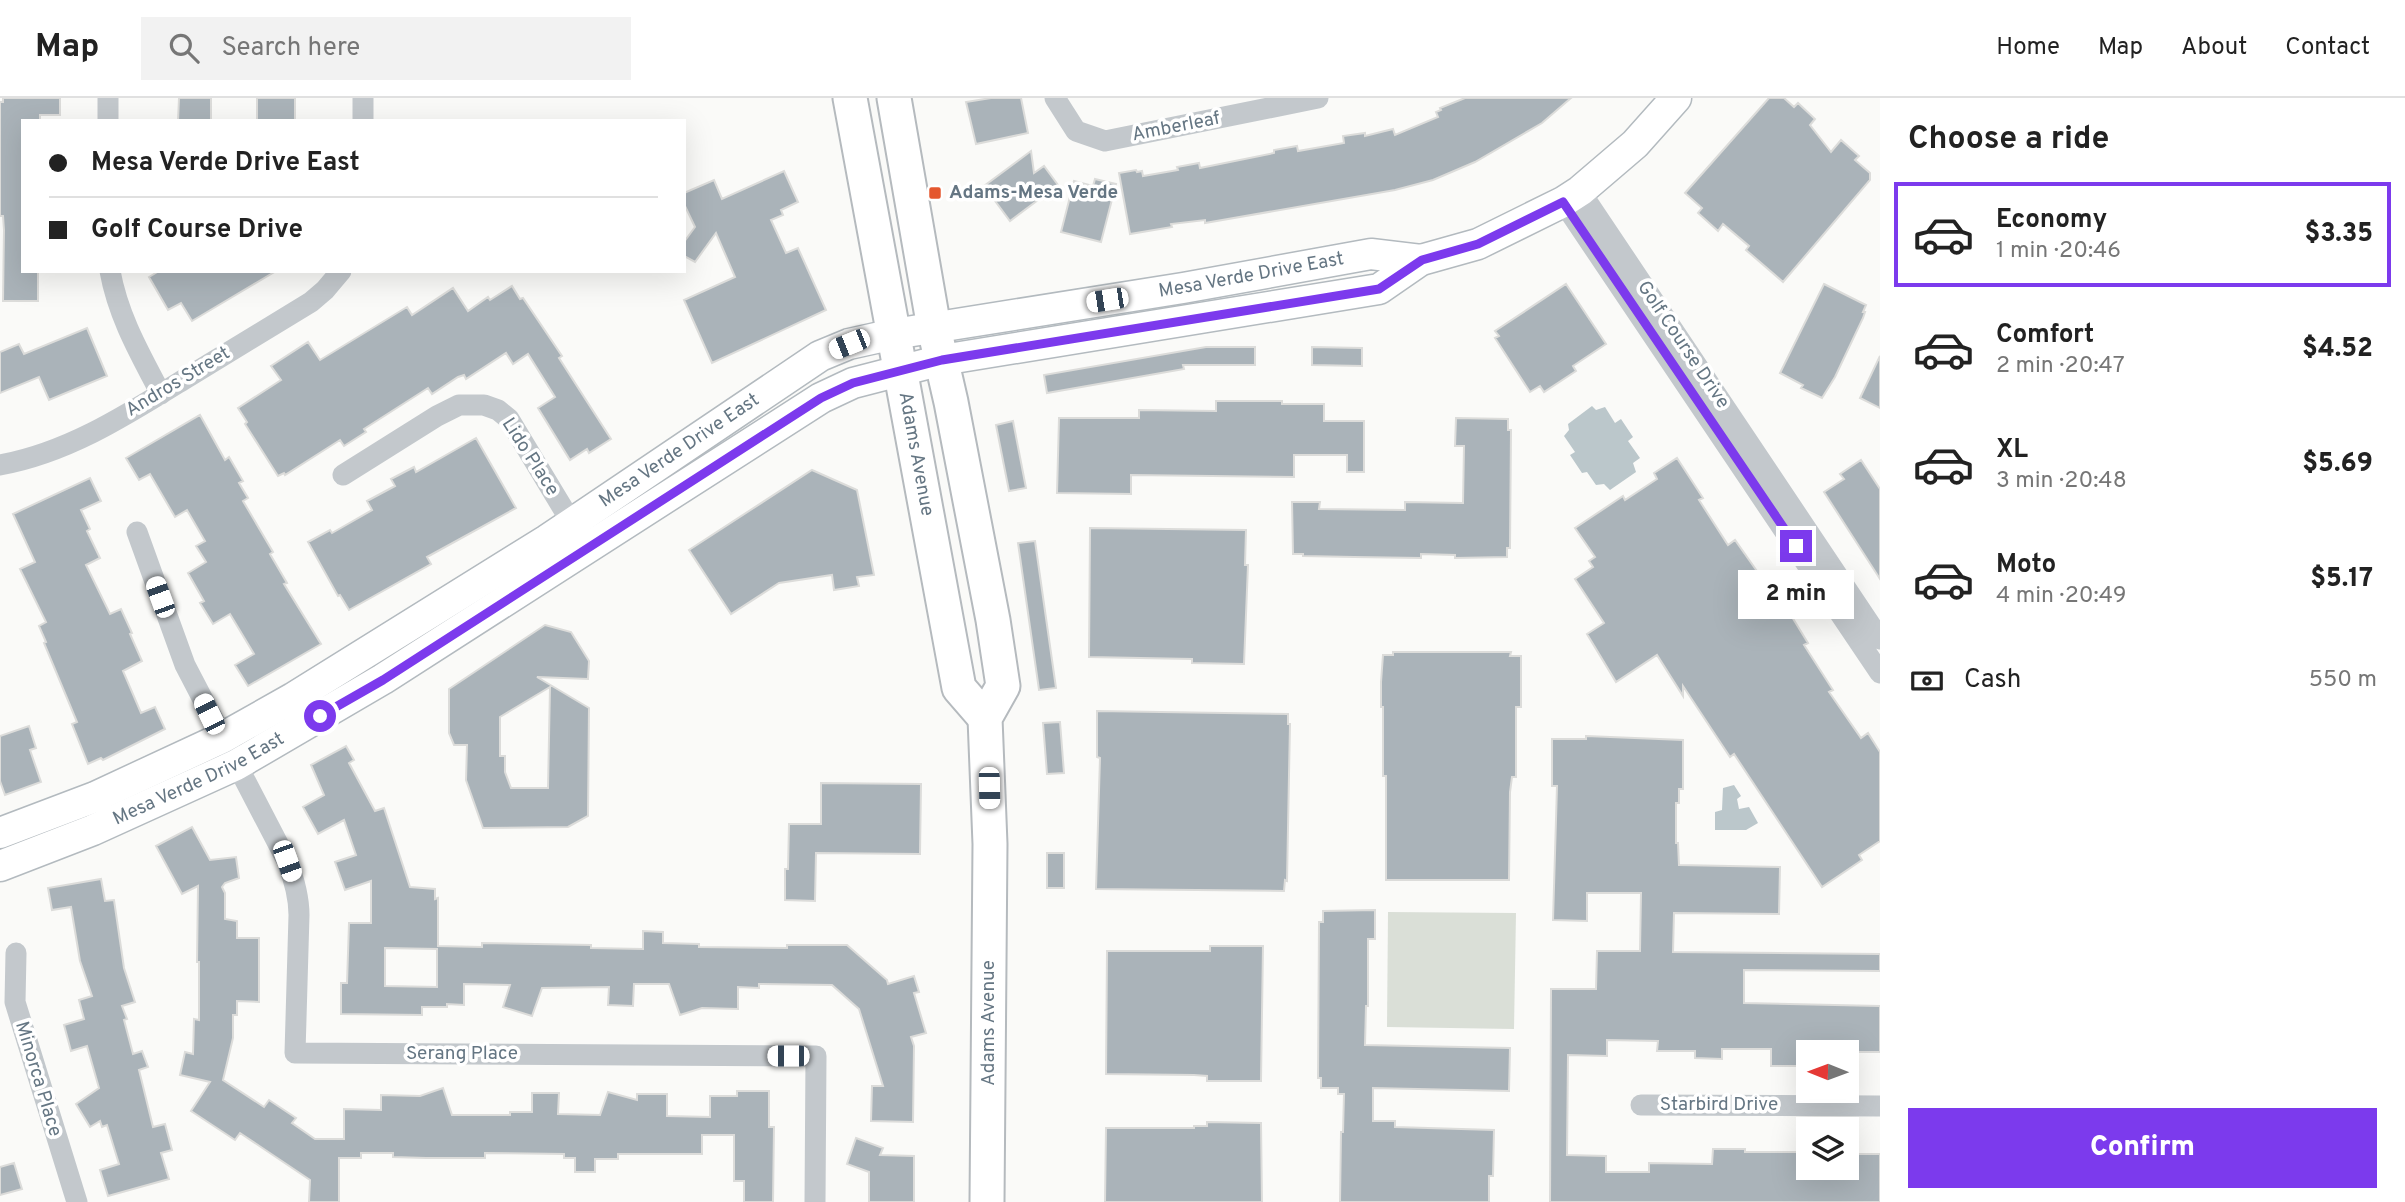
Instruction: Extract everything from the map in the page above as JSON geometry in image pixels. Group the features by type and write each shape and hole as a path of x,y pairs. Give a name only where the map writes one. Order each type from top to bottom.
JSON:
{"main road":[{"name":"Adams Avenue","path":"850,98 960,688 985,718 990,844 987,1202"},
{"path":"894,98 934,328 993,620 1003,685 985,718"}],"street":[{"path":"108,98 108,119"},
{"path":"363,98 363,119"},
{"name":"Amberleaf","path":"1055,98 1076,131 1105,141 1306,100"},
{"name":"Mesa Verde Drive East","path":"0,866 93,830 236,765 383,680 821,398 853,383 942,360 1379,289 1422,260 1478,244 1572,197 1635,144 1676,98"},
{"name":"Golf Course Drive","path":"1572,197 1880,639"},
{"name":"Golf Course Drive","path":"1572,197 1880,673"},
{"name":"Mesa Verde Drive East","path":"0,833 95,797 222,738 371,651 572,523 820,356 849,344 894,334 1183,288 1371,254 1422,260"},
{"path":"110,273 113,291 128,332 161,394"},
{"name":"Andros Street","path":"0,465 39,457 63,448 161,394 310,302 339,273"},
{"name":"Lido Place","path":"343,475 449,408 471,404 484,405 498,410 509,419 587,548"},
{"name":"Serang Place","path":"137,532 185,665 287,861 299,900 295,1053 816,1056 815,1202"},
{"name":"Minorca Place","path":"16,953 15,1002 76,1202"},
{"name":"Starbird Drive","path":"1641,1105 1880,1106"}],"shaded area":[{"path":"1592,406 1596,410 1605,407 1615,423 1621,419 1633,437 1628,441 1640,458 1633,463 1636,472 1610,490 1604,484 1596,485 1587,472 1582,473 1570,455 1575,452 1564,436 1569,430 1568,424"},
{"path":"1734,785 1741,796 1737,799 1739,809 1749,807 1758,823 1746,830 1715,830 1715,812 1722,810 1723,788"},
{"path":"1388,912 1516,913 1514,1029 1387,1027"}],"building":[{"path":"3,98 60,98 60,115 21,119 21,273 38,273 38,301 3,301 0,102 3,102"},
{"path":"179,98 211,98 211,119 178,119"},
{"path":"257,98 295,98 295,119 257,119"},
{"path":"991,98 1021,98 1028,133 976,144 966,102"},
{"path":"1465,98 1571,98 1542,123 1475,162 1433,180 1395,190 1205,223 1205,220 1171,224 1172,227 1130,234 1119,173 1136,170 1142,171 1143,176 1199,163 1200,168 1297,146 1298,151 1344,143 1343,136 1365,133 1365,136 1393,129 1395,135 1438,117 1436,112 1441,110 1440,108"},
{"path":"1769,98 1784,98 1794,107 1798,103 1815,119 1810,125 1831,152 1841,140 1859,156 1855,160 1870,173 1870,180 1783,282 1746,250 1749,246 1723,224 1718,231 1698,213 1702,208 1685,193"},
{"path":"1031,151 1034,173 1044,166 1058,185 1010,221 984,186"},
{"path":"784,171 798,202 781,210 783,215 771,220 786,253 798,248 826,310 712,363 684,300 735,277 716,233 695,262 686,257 686,239 695,227 686,208 686,192 714,180 722,199"},
{"path":"1095,179 1116,184 1101,242 1061,232 1074,181 1093,186"},
{"path":"156,273 273,273 192,321 181,303 168,310 149,277"},
{"path":"1566,284 1606,344 1573,366 1576,371 1544,392 1540,386 1530,392 1495,338 1499,336 1495,331"},
{"path":"1824,284 1866,305 1863,318 1822,398 1801,388 1803,385 1780,373"},
{"path":"512,286 562,356 559,358 611,439 589,453 587,449 570,460 538,408 555,397 528,354 513,364 506,353 466,379 464,375 458,377 432,394 428,388 364,429 366,432 344,446 340,440 285,475 284,473 278,476 238,408 281,380 271,366 308,342 320,360 407,307 412,315 453,288 468,311 488,297 490,300"},
{"path":"87,328 107,376 49,400 39,377 0,393 0,352 19,344 24,354"},
{"path":"1206,347 1255,347 1255,365 1183,365 1184,369 1047,393 1044,375"},
{"path":"1312,347 1362,348 1362,366 1312,365"},
{"path":"1880,356 1880,408 1860,398"},
{"path":"1216,401 1324,404 1324,421 1364,421 1364,472 1347,472 1347,455 1294,455 1294,477 1131,475 1131,494 1057,493 1059,418 1139,418 1139,410 1216,411"},
{"path":"200,415 225,460 229,457 243,481 239,483 248,498 243,501 273,552 270,554 287,583 284,584 321,644 248,686 235,665 254,654 230,614 213,624 200,603 204,601 188,573 206,562 196,546 205,541 187,510 175,517 150,474 139,480 126,458"},
{"path":"1456,418 1508,419 1508,430 1511,430 1510,548 1507,548 1507,557 1455,558 1455,555 1421,554 1421,558 1293,554 1292,502 1320,502 1319,509 1405,510 1405,502 1463,503 1464,446 1455,446"},
{"path":"1013,421 1026,488 1009,491 996,425"},
{"path":"476,438 516,508 427,557 431,564 349,610 340,595 338,596 308,542 330,530 332,533 372,510 367,501 395,486 391,479 414,467 416,472"},
{"path":"1677,458 1703,498 1699,500 1728,545 1735,540 1778,601 1781,599 1808,643 1804,645 1833,690 1829,692 1861,738 1868,733 1880,752 1880,841 1859,855 1862,860 1822,887 1734,754 1730,757 1683,686 1683,696 1657,655 1616,682 1587,634 1604,623 1575,579 1593,567 1589,561 1595,557 1575,528 1623,496 1625,500 1657,479 1654,473"},
{"path":"1861,460 1880,489 1880,579 1824,492 1844,479 1840,474"},
{"path":"812,470 857,490 874,575 857,577 859,586 834,590 832,575 779,583 731,614 689,550"},
{"path":"90,478 101,501 81,510 90,529 87,531 100,558 86,565 110,614 121,609 132,633 130,634 142,661 123,671 141,713 155,707 165,729 103,760 101,758 88,764 72,724 77,722 44,643 46,642 39,626 46,622 20,569 35,562 13,514"},
{"path":"1090,528 1246,530 1245,565 1248,565 1244,664 1192,663 1192,659 1089,657"},
{"path":"1035,541 1056,688 1039,690 1018,543"},
{"path":"545,625 571,632 589,661 588,679 537,677 589,708 588,816 568,827 483,828 466,780 467,745 454,745 449,733 449,689","holes":["550,687 548,788 511,788 505,772 505,756 500,756 500,717"]},
{"path":"1393,652 1511,652 1510,656 1521,656 1521,707 1516,707 1516,777 1512,777 1510,792 1509,880 1386,880 1386,776 1383,776 1381,682 1383,655 1393,655"},
{"path":"1097,711 1288,714 1287,881 1285,880 1284,891 1096,889 1100,758 1097,757"},
{"path":"1060,722 1064,773 1047,774 1043,723"},
{"path":"29,726 36,748 30,750 41,782 5,795 0,781 0,736"},
{"path":"1586,736 1683,740 1683,789 1679,789 1679,803 1676,803 1679,865 1780,867 1779,914 1674,913 1673,952 1880,954 1880,971 1744,970 1744,1003 1880,1006 1880,1052 1859,1052 1859,1040 1796,1040 1796,1066 1771,1066 1771,1049 1722,1049 1722,1059 1695,1058 1695,1051 1657,1051 1658,1041 1607,1040 1607,1056 1568,1055 1567,1155 1606,1156 1606,1172 1649,1172 1649,1163 1712,1164 1713,1149 1796,1152 1796,1180 1859,1180 1859,1154 1880,1154 1880,1202 1550,1202 1551,989 1596,989 1597,951 1640,951 1641,893 1587,893 1587,921 1553,920 1557,786 1552,786 1552,739 1586,739"},
{"path":"346,746 354,760 349,763 375,811 384,808 410,887 435,889 435,899 438,898 438,946 482,947 482,943 643,949 643,931 663,932 663,943 699,944 699,947 787,948 787,945 847,945 887,980 888,984 914,976 919,992 914,993 926,1033 911,1037 914,1046 913,1122 871,1121 872,1086 883,1086 859,1009 832,985 759,984 759,988 738,987 738,1009 702,1008 680,1015 669,984 634,984 633,1006 608,1005 609,987 542,988 532,1016 503,1007 510,985 464,984 464,1005 422,1007 422,1015 341,1014 341,983 347,983 349,923 371,923 371,881 345,890 335,862 356,855 344,820 318,834 303,807 324,795 311,765","holes":["385,948 437,949 437,987 385,986"]},
{"path":"821,783 921,784 920,854 816,853 815,901 785,900 789,824 821,824"},
{"path":"192,827 210,860 236,857 239,878 225,883 222,887 225,893 225,919 237,921 237,938 259,938 259,1002 237,1001 237,1015 233,1015 233,1038 223,1080 264,1107 269,1100 296,1118 292,1123 315,1139 344,1139 344,1109 381,1110 381,1095 420,1096 443,1088 452,1115 510,1115 510,1112 532,1112 532,1093 559,1093 558,1114 600,1115 608,1092 637,1100 637,1094 667,1094 667,1116 710,1117 710,1096 737,1096 737,1091 769,1091 769,1127 774,1127 773,1202 744,1202 744,1181 734,1181 734,1135 702,1135 702,1154 618,1154 618,1159 595,1159 595,1172 575,1172 575,1158 564,1158 564,1154 485,1153 485,1158 426,1158 393,1157 393,1153 361,1153 361,1158 339,1158 339,1202 309,1202 310,1180 240,1133 235,1140 191,1111 210,1082 180,1075 185,1052 193,1054 194,1019 199,1020 198,886 182,894 156,846"},
{"path":"1047,853 1064,853 1064,888 1047,888"},
{"path":"101,879 105,901 114,900 124,968 135,1002 122,1006 127,1019 124,1020 133,1054 142,1051 148,1067 139,1070 153,1127 165,1124 172,1150 161,1153 169,1179 108,1196 100,1170 119,1164 107,1125 102,1127 100,1121 90,1127 76,1104 99,1088 87,1046 71,1051 64,1025 84,1019 79,1000 92,996 80,961 71,907 52,910 48,888"},
{"path":"1375,910 1375,939 1368,939 1365,1045 1510,1048 1509,1091 1373,1088 1373,1121 1395,1121 1395,1127 1494,1130 1493,1176 1489,1176 1489,1202 1340,1202 1344,1094 1338,1094 1338,1088 1321,1088 1321,1078 1318,1078 1319,922 1323,922 1323,911"},
{"path":"1210,946 1263,946 1261,1081 1207,1081 1207,1076 1194,1075 1106,1074 1107,951 1210,951"},
{"path":"1207,1122 1261,1123 1262,1202 1105,1202 1106,1128 1194,1128 1207,1126"},
{"path":"856,1138 883,1148 880,1155 914,1156 914,1202 869,1202 869,1172 847,1164"},
{"path":"14,1163 22,1189 0,1195 0,1167"}],"place":[{"name":"Adams-Mesa Verde","path":"935,193"}],"route":[{"path":"320,716 383,680 821,398 853,383 942,360 1379,289 1422,260 1478,244 1563,202 1796,546"}]}
